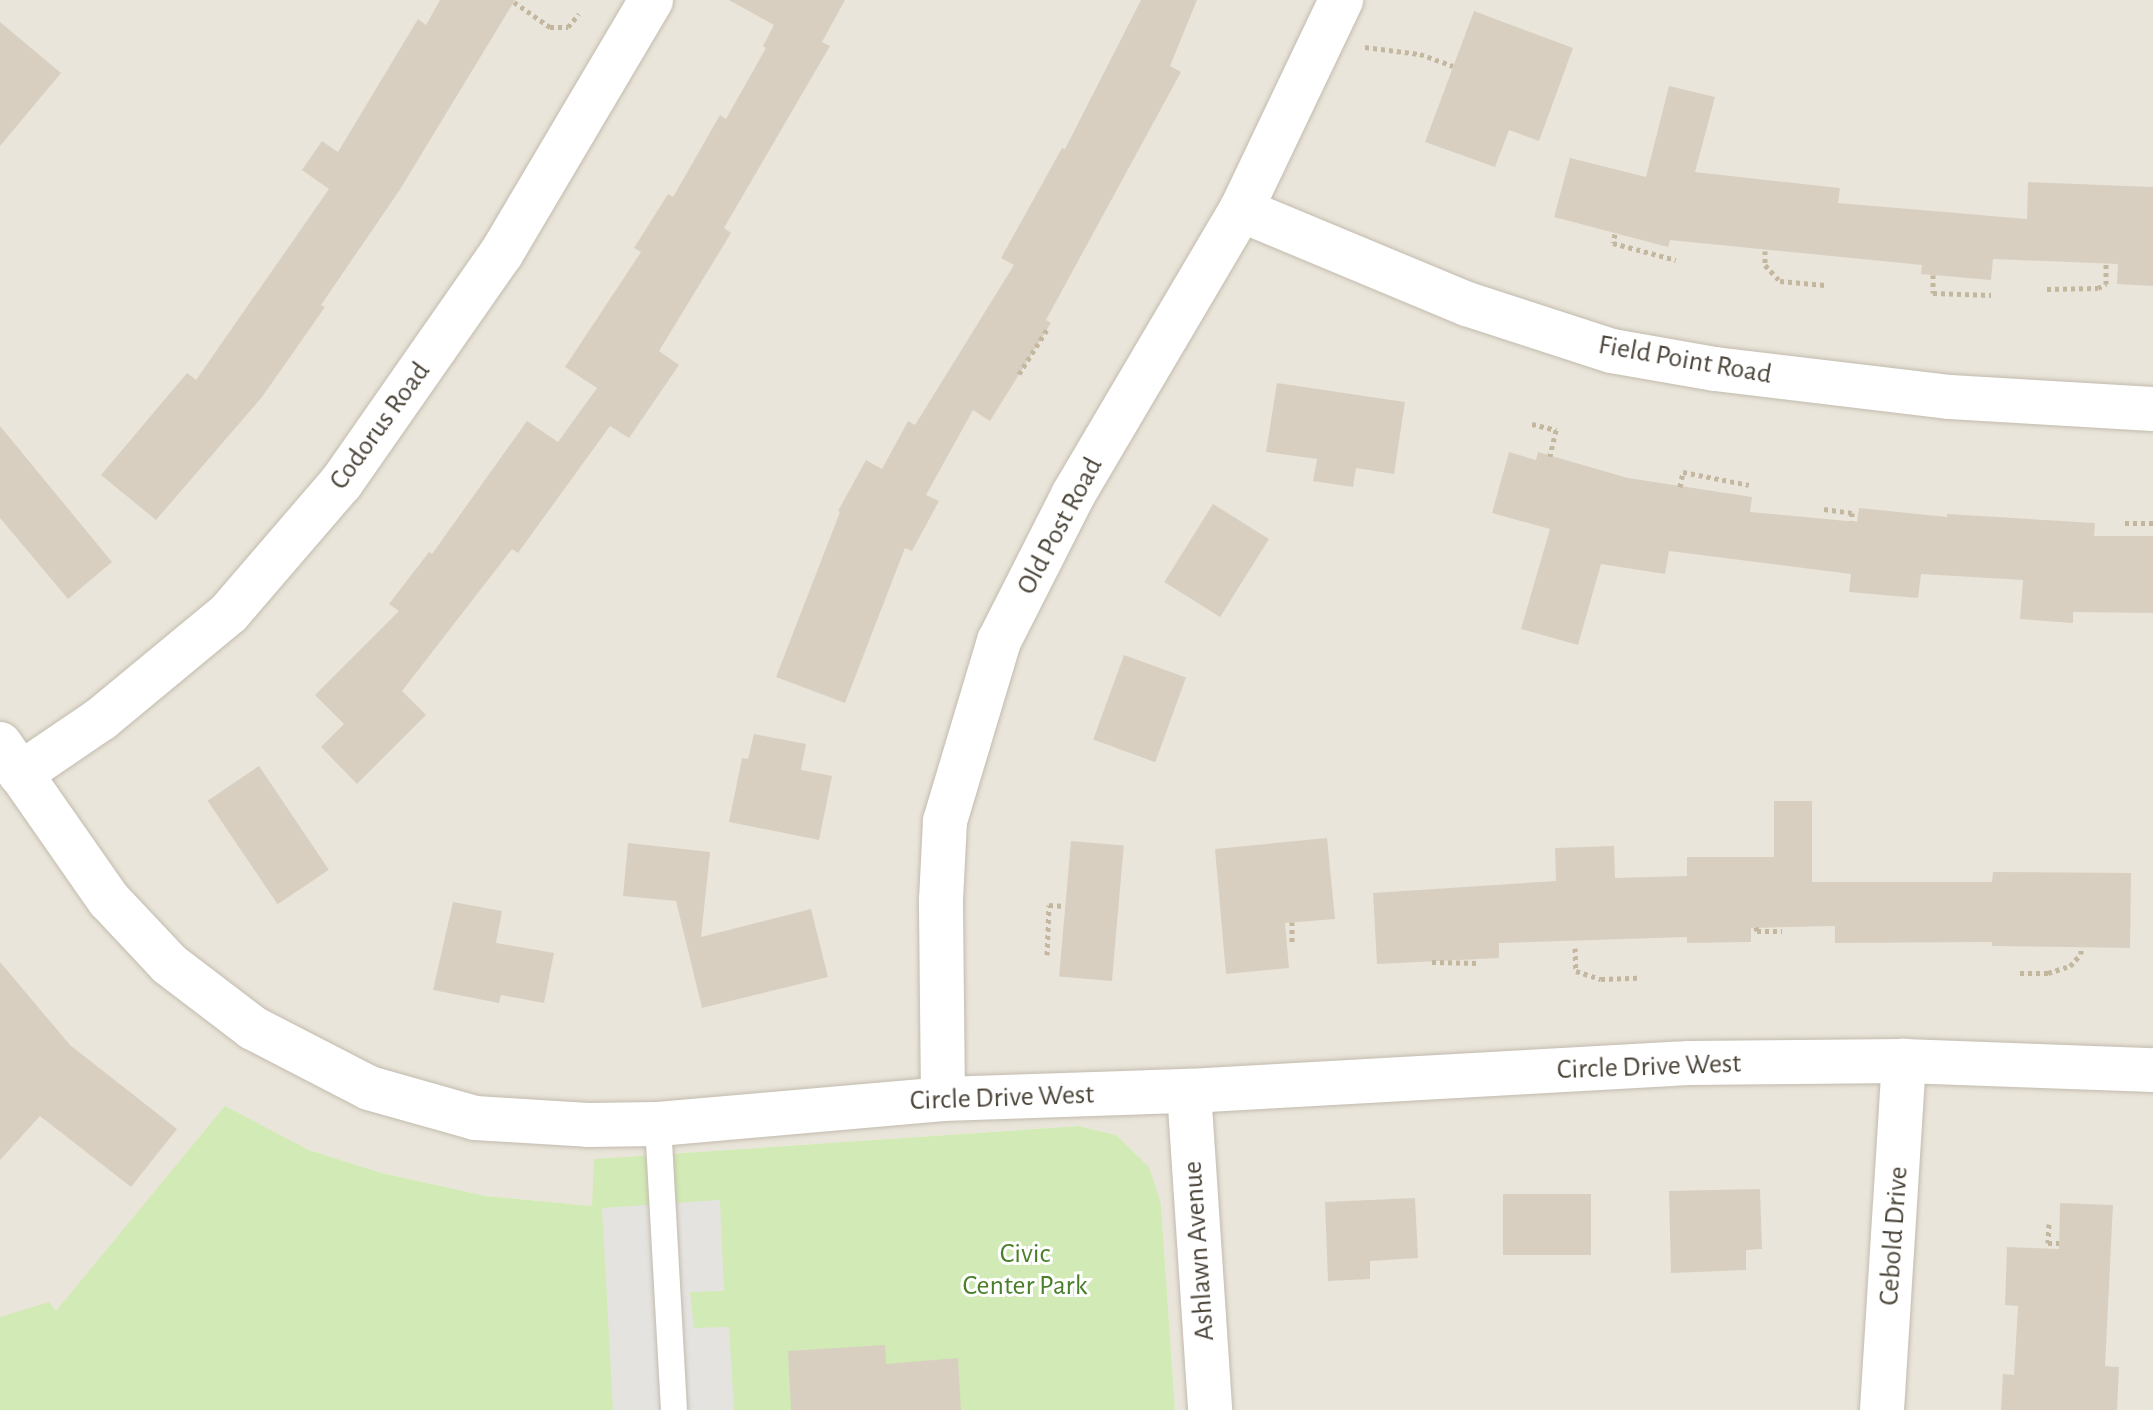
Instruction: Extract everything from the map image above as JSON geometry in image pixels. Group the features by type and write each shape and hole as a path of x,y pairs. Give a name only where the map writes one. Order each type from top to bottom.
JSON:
{"street":[{"name":"Codorus Road","path":"10,759 101,719 229,613 341,483 501,254 651,0"},
{"name":"Old Post Road","path":"943,1099 941,900 945,821 999,641 1073,495 1241,210 1341,0"},
{"name":"Field Point Road","path":"1241,210 1467,304 1612,351 1715,369 1950,397 2153,409"},
{"name":"Circle Drive West","path":"10,759 109,900 169,964 253,1028 369,1088 475,1118 588,1125 658,1124 943,1099 1189,1091 1689,1063 1904,1061 2153,1070"},
{"name":"Cebold Drive","path":"1882,1410 1904,1061"},
{"name":"Ashlawn Avenue","path":"1189,1091 1210,1410"}],"lane":[{"path":"658,1124 674,1410"}],"path":[{"path":"514,2 550,27 568,27 579,14"},
{"path":"1354,46 1420,54 1453,66"},
{"path":"1615,234 1613,243 1676,260"},
{"path":"1765,251 1765,265 1780,281 1825,285"},
{"path":"2047,289 2098,288 2106,284 2106,264"},
{"path":"1933,275 1933,293 1991,295"},
{"path":"1019,374 1048,328"},
{"path":"1532,424 1556,430 1550,456"},
{"path":"1680,487 1683,472 1749,485"},
{"path":"1824,509 1852,513 1852,521"},
{"path":"2125,523 2153,523"},
{"path":"1047,955 1049,905 1065,906"},
{"path":"1292,922 1292,942"},
{"path":"1756,927 1757,931 1782,931"},
{"path":"2020,973 2048,973 2070,966 2081,954 2081,947"},
{"path":"1575,948 1576,971 1601,979 1638,978"},
{"path":"1432,962 1480,963"},
{"path":"2049,1224 2048,1243 2059,1243"}],"shaded area":[{"path":"0,0 2153,0 2153,1410 1175,1410 1161,1204 1116,1135 1079,1126 595,1159 592,1206 486,1196 382,1173 309,1150 225,1107 0,1380"},
{"path":"720,1200 724,1291 690,1292 694,1328 729,1327 734,1410 613,1410 602,1208"}],"green space":[{"name":"Civic Center Park","path":"225,1106 309,1150 382,1173 486,1196 592,1206 594,1159 1079,1126 1116,1135 1149,1167 1161,1204 1175,1410 0,1410 0,1317 49,1302 56,1311"}],"building":[{"path":"440,0 515,0 399,191 321,305 325,307 262,397 156,520 101,475 187,373 196,380 329,189 302,170 322,141 338,152 418,19 426,25"},
{"path":"729,0 845,0 822,42 830,46 724,228 731,233 659,351 679,365 629,438 610,426 518,553 512,549 402,691 426,715 357,784 321,747 344,724 315,695 399,611 389,604 429,552 432,554 527,421 558,442 597,388 565,367 641,252 634,248 668,194 673,197 720,115 726,119 766,48 763,46 774,25"},
{"path":"1141,0 1197,0 1170,66 1181,72 1046,320 1051,323 990,421 973,410 926,495 939,501 912,551 905,548 845,703 776,677 838,511 866,460 882,469 908,421 915,425 1014,265 1001,258 1062,148 1065,149"},
{"path":"1474,11 1573,48 1539,141 1509,130 1495,167 1425,142"},
{"path":"0,22 61,73 0,146"},
{"path":"1669,86 1715,97 1695,172 1840,188 1838,203 2027,219 2028,182 2153,187 2153,286 2117,284 2118,264 1993,259 1991,280 1921,274 1922,265 1670,240 1668,247 1554,217 1570,158 1646,177"},
{"path":"1277,383 1405,402 1394,474 1356,468 1353,487 1313,481 1317,459 1266,452"},
{"path":"0,426 112,562 68,599 0,518"},
{"path":"1509,452 1536,460 1538,452 1628,478 1752,497 1750,512 1857,522 1859,508 1947,517 1947,514 2095,523 2094,536 2153,536 2153,613 2073,612 2073,623 2020,619 2023,580 1921,574 1918,598 1849,592 1851,574 1669,551 1665,574 1601,564 1578,645 1521,629 1550,529 1492,513"},
{"path":"1213,504 1269,539 1220,617 1164,582"},
{"path":"1124,655 1186,678 1155,762 1093,740"},
{"path":"754,734 806,744 801,770 832,776 819,840 729,822 742,758 748,759"},
{"path":"259,766 329,870 277,904 208,801"},
{"path":"1774,801 1812,801 1812,882 1992,882 1993,872 2131,873 2130,948 1992,946 1992,942 1835,943 1835,926 1751,928 1751,942 1687,943 1687,937 1499,943 1499,958 1377,964 1373,893 1556,881 1555,848 1614,846 1615,878 1687,876 1687,857 1774,857"},
{"path":"1327,838 1335,919 1285,923 1289,968 1226,974 1215,849"},
{"path":"1071,841 1124,846 1112,981 1059,976"},
{"path":"628,843 710,852 701,937 811,909 828,977 702,1008 676,901 623,896"},
{"path":"453,902 502,911 496,943 554,953 544,1003 501,995 499,1003 433,990"},
{"path":"0,962 70,1045 177,1129 131,1187 40,1116 0,1160"},
{"path":"1760,1189 1762,1249 1746,1250 1746,1270 1671,1273 1669,1191"},
{"path":"1503,1194 1591,1194 1591,1255 1503,1255"},
{"path":"1415,1198 1418,1258 1370,1261 1370,1279 1328,1281 1325,1202"},
{"path":"2060,1203 2113,1205 2105,1366 2119,1367 2117,1410 2001,1410 2003,1374 2014,1375 2018,1306 2005,1305 2007,1247 2059,1249"},
{"path":"885,1345 886,1364 958,1358 961,1410 791,1410 788,1351"}]}
